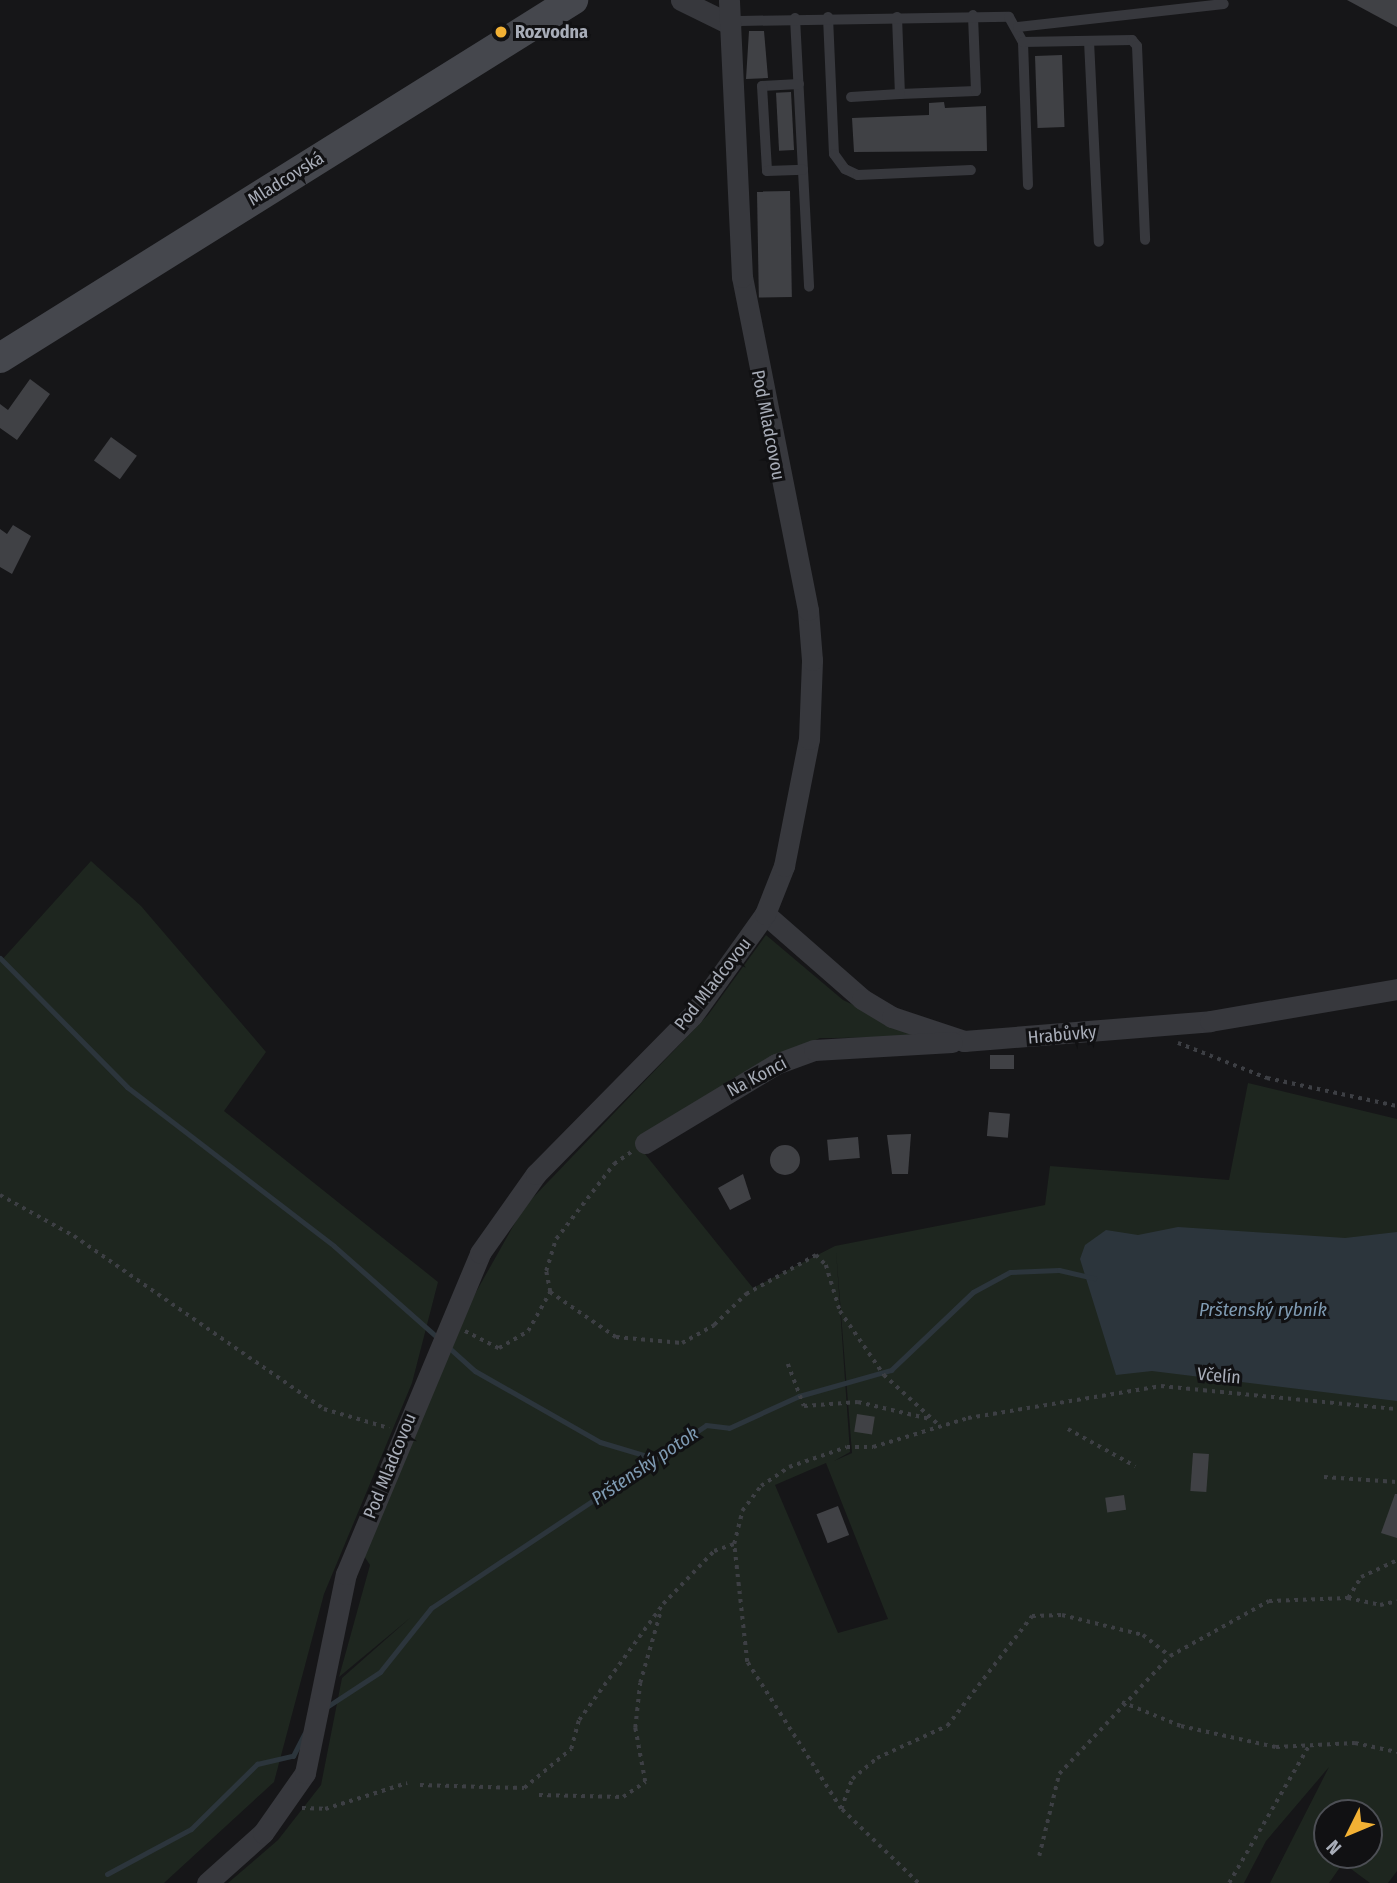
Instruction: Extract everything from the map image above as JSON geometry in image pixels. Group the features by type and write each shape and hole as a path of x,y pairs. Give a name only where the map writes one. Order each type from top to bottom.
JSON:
{"street":[{"name":"Mladcovská","path":"0,358 573,0"},
{"path":"681,0 735,22"},
{"name":"Pod Mladcovou","path":"207,1883 286,1807 306,1773 346,1574 447,1323 506,1212 692,1016 765,914 797,814 812,660 808,610 747,312 735,22 729,0"},
{"name":"Hrabůvky","path":"765,914 862,999 892,1017 964,1041 1149,1026 1397,989"},
{"name":"Na Konci","path":"645,1143 776,1064 814,1050 964,1041"}],"lane":[{"path":"1018,27 1224,4"},
{"path":"735,22 828,17 1000,14 1018,27 1023,43 1028,185"},
{"path":"851,97 975,91 973,15"},
{"path":"828,17 834,154 845,169 858,175 971,170"},
{"path":"897,17 900,94"},
{"path":"795,18 809,287"},
{"path":"1023,43 1132,40 1137,46 1145,240"},
{"path":"1089,41 1099,242"},
{"path":"799,84 762,86 767,171 803,170"}],"path":[{"path":"1149,1026 1266,1078 1397,1106"},
{"path":"447,1323 499,1348 528,1331 550,1292 546,1271 556,1239 614,1164 645,1143"},
{"path":"0,1195 74,1236 324,1409 364,1424 405,1430"},
{"path":"550,1292 616,1337 682,1343 714,1325 746,1294 816,1255 826,1265 840,1311 884,1375 939,1425"},
{"path":"788,1364 804,1406 896,1407 933,1420"},
{"name":"Včelín","path":"918,1883 841,1809 747,1662 734,1545 742,1511 761,1486 789,1467 939,1425 1040,1404 1161,1386 1397,1409"},
{"path":"1068,1429 1135,1466"},
{"path":"1324,1476 1397,1482"},
{"path":"420,1786 524,1788 571,1749 579,1720 663,1604 714,1551 734,1545"},
{"path":"1348,1598 1360,1577 1397,1560"},
{"path":"1039,1856 1059,1774 1122,1703 1170,1656 1269,1601 1348,1598 1380,1605 1397,1601"},
{"path":"539,1795 623,1797 645,1782 635,1728 640,1683 663,1604"},
{"path":"841,1809 852,1779 877,1758 947,1726 1032,1616 1062,1615 1143,1635 1170,1656"},
{"path":"1122,1703 1227,1737 1308,1747 1382,1744 1397,1752"},
{"path":"1229,1883 1308,1747"},
{"path":"286,1807 326,1808 407,1783"}],"shaded area":[{"path":"91,861 141,906 266,1052 224,1111 438,1282 412,1383 324,1594 274,1782 164,1883 0,1883 0,962"},
{"path":"766,935 843,1000 922,1037 820,1038 737,1076 643,1138 645,1154 753,1288 835,1246 1045,1205 1050,1166 1229,1180 1248,1083 1397,1119 1397,1871 1388,1883 1370,1883 1351,1869 1383,1869 1383,1799 1313,1799 1313,1869 1339,1869 1329,1883 1270,1883 1329,1767 1266,1841 1244,1883 228,1883 278,1840 321,1785 342,1678 410,1618 339,1677 370,1565 364,1556 454,1331 524,1207 708,1015","holes":["836,1250 852,1453 834,1461 850,1452","826,1463 888,1619 838,1633 775,1485"]}],"water":[{"name":"Prštenský rybník","path":"1178,1227 1345,1238 1397,1232 1397,1401 1152,1371 1116,1375 1080,1259 1085,1245 1106,1230 1138,1235"}],"building":[{"path":"1347,0 1397,0 1397,27"},
{"path":"749,31 764,31 768,78 746,79"},
{"path":"1062,55 1065,127 1038,128 1035,56"},
{"path":"791,92 794,150 779,151 776,93"},
{"path":"944,102 945,108 986,106 987,151 854,152 852,118 929,115 929,103"},
{"path":"790,191 792,297 759,298 757,192"},
{"path":"30,379 50,394 17,440 0,428 0,404 8,410"},
{"path":"111,437 137,456 120,479 94,460"},
{"path":"13,525 31,536 12,574 0,567 0,529 7,534"},
{"path":"990,1055 1014,1055 1014,1069 990,1069"},
{"path":"989,1112 1010,1114 1008,1138 987,1136"},
{"path":"911,1134 908,1174 892,1174 887,1135"},
{"path":"858,1137 860,1158 829,1161 827,1140"},
{"path":"785,1145 791,1146 799,1154 799,1166 791,1174 785,1175 779,1174 771,1166 770,1160 771,1154 779,1146"},
{"path":"743,1174 751,1199 730,1210 718,1188"},
{"path":"857,1414 875,1417 872,1435 854,1432"},
{"path":"1193,1453 1209,1454 1206,1492 1190,1491"},
{"path":"1397,1494 1397,1538 1381,1533"},
{"path":"1124,1495 1126,1510 1107,1512 1105,1498"},
{"path":"838,1506 849,1535 828,1543 817,1514"}],"waterway":[{"path":"0,958 127,1087 334,1246 438,1338"},
{"name":"Prštenský potok","path":"325,1708 380,1672 431,1608 706,1425 729,1428 799,1396 891,1370 973,1292 1010,1272 1059,1270 1094,1278"},
{"path":"446,1345 475,1371 600,1442 657,1459"},
{"name":"Prštenský potok","path":"107,1874 191,1829 257,1764 293,1756 304,1734"}],"place":[{"name":"Rozvodna","path":"501,32"}]}
